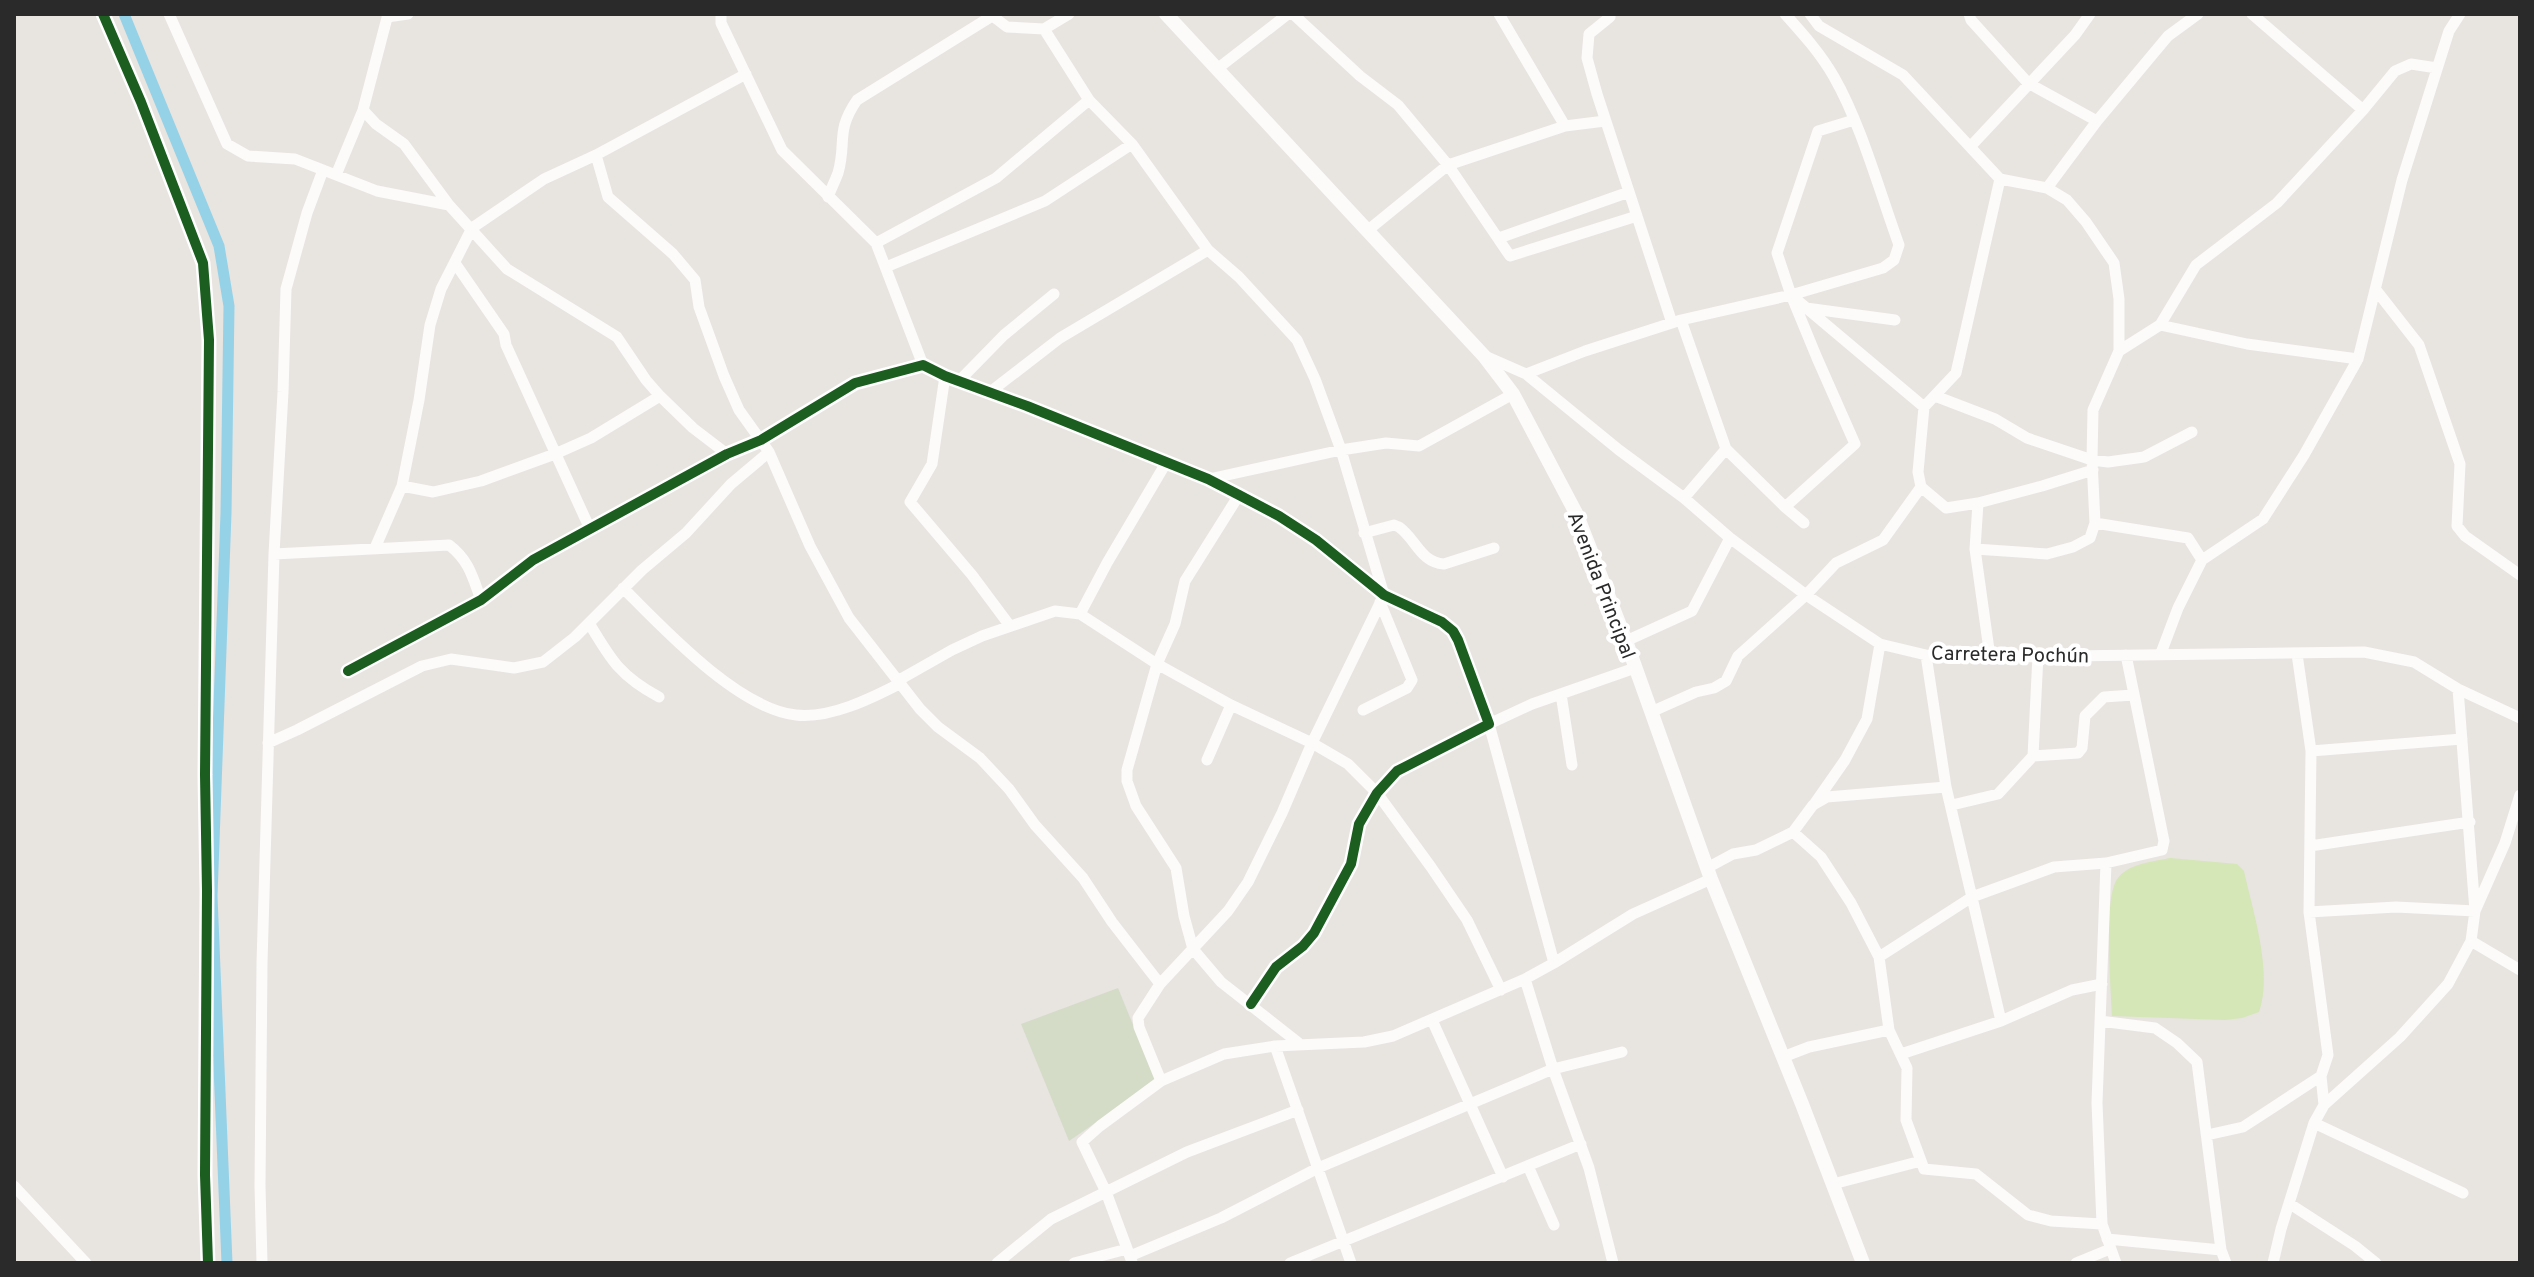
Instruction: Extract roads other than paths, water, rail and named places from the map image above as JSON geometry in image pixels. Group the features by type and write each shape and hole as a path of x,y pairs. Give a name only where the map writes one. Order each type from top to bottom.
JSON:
{"main road":[{"name":"Avenida Principal","path":"1166,14 1484,356 1513,394 1577,515 1626,641 1709,874 1863,1263"}],"street":[{"path":"103,14 141,102 203,263 209,340 205,775 208,1263"},
{"path":"169,14 227,144 248,156 295,159 377,191 449,205"},
{"path":"336,175 363,110 388,16 408,14"},
{"path":"721,14 721,23 782,150 876,243 923,365"},
{"path":"828,197 839,171 842,130 857,100 991,15 1013,28 1044,29 1069,14"},
{"path":"1217,69 1291,14 1360,76 1398,105 1448,165 1510,256 1637,216"},
{"path":"1499,14 1565,126"},
{"path":"1526,374 1585,351 1676,322 1791,295 1883,268 1894,260 1899,245 1854,120 1834,78 1785,14"},
{"path":"1810,14 1819,26 1903,75 2000,179 2047,188 2067,200 2114,263 2119,299 2119,351 2093,410 2095,523 2090,538 2073,547 2047,554 1975,549"},
{"path":"1970,147 2075,35 2090,14"},
{"path":"2047,188 2097,121 2168,36 2198,14"},
{"path":"2252,14 2363,110"},
{"path":"2161,653 2178,608 2202,560 2263,519 2304,455 2358,359 2402,180 2449,31 2460,14"},
{"path":"1613,15 1589,34 1587,58 1637,216 1676,322 1726,449 1804,523"},
{"path":"1972,16 2028,83 2097,121"},
{"path":"1044,29 1089,100 1132,144 1208,250 1239,277 1297,340 1341,450 1382,598 1412,680 1407,688 1363,710"},
{"path":"2119,351 2160,325 2196,265 2277,203 2395,71 2411,64 2437,68"},
{"path":"375,548 402,486 430,325 441,289 472,228 544,179 596,155 746,74"},
{"path":"876,243 996,178 1089,100"},
{"path":"363,110 376,124 404,144 449,205 507,269 617,337 660,396 693,428 727,454"},
{"path":"1785,507 1855,444 1791,295 1777,253 1818,131 1854,120"},
{"path":"1367,231 1448,165 1565,126 1605,121"},
{"path":"886,267 1045,201 1132,144"},
{"path":"596,155 608,197 673,254 695,280 699,307 739,410 769,452 810,546 849,618 938,727 980,758 1009,789 1035,825 1083,878 1160,984"},
{"path":"262,1263 260,1095 268,743 286,289 307,213 323,170"},
{"path":"2000,179 1956,373 1924,407 1918,472 1921,487 1946,508 1978,503 2092,465 2144,457 2192,432"},
{"path":"1499,238 1629,192"},
{"path":"990,392 1060,338 1208,250"},
{"path":"455,263 504,334 506,345 590,529"},
{"path":"2376,290 2419,345 2460,464 2457,526 2465,536 2520,575"},
{"path":"959,381 1004,335 1054,294"},
{"path":"1791,295 1924,407"},
{"path":"1805,307 1895,320"},
{"path":"2160,325 2247,344 2358,359"},
{"name":"Carretera Pochún","path":"1484,356 1526,374 1730,538 1806,595 1880,644 1926,655 1990,657 2364,652 2414,662 2458,689 2520,718"},
{"path":"348,671 481,600 533,560 727,454 761,440 855,383 923,365 1208,479 1279,516 1316,540 1382,598 1442,622 1453,631 1489,724 1554,963"},
{"path":"945,376 932,464 910,502 972,575 1010,626"},
{"path":"1208,479 1341,450 1388,443 1419,446 1513,394"},
{"path":"402,486 433,492 481,481 591,438 660,396"},
{"path":"1935,396 1995,419 2027,438 2092,465"},
{"path":"1684,498 1726,449"},
{"path":"268,743 422,666 451,659 514,668 543,662 575,637 623,588 686,533 731,484 769,452"},
{"path":"1080,614 1166,463"},
{"path":"1651,712 1726,681 1738,656 1806,595 1836,563 1883,540 1921,487"},
{"path":"1239,495 1185,581 1175,624 1157,664 1127,770 1127,781 1136,806 1176,868 1193,949 1221,982 1300,1044"},
{"path":"1978,503 1975,549 1990,657"},
{"path":"2095,523 2188,538 2202,560"},
{"path":"1364,533 1394,525 1423,556 1444,564 1494,548"},
{"path":"1626,641 1692,611 1730,538"},
{"path":"274,554 449,545 461,554 468,565 481,600"},
{"path":"623,588 677,642 736,689 768,708 797,715 865,702 967,642 1010,626 1055,611 1080,614 1157,664 1348,764 1377,793 1467,920 1501,990"},
{"path":"1161,1081 1138,1023 1160,984 1228,911 1248,882 1382,598"},
{"path":"589,623 614,665 634,683 659,697"},
{"path":"1130,1256 1106,1192 1082,1142 1100,1126 1161,1081 1224,1054 1275,1046 1378,1040 1432,1020 1525,979 1642,909 1709,874 1733,854 1756,850 1793,832 1845,760 1867,719 1880,644"},
{"path":"2297,654 2311,751 2309,912 2328,1055 2321,1076 2324,1105"},
{"path":"1926,655 1946,787 2001,1021"},
{"path":"1952,805 1998,794 2033,756 2038,655"},
{"path":"1879,957 1972,897 2054,867 2106,863 2162,850 2164,841 2126,655"},
{"path":"1251,1004 1276,967 1314,933 1351,864 1359,824 1377,793 1397,771 1532,704 1635,668"},
{"path":"2273,1263 2314,1123 2324,1105 2400,1037 2448,984 2471,941 2475,911 2458,689"},
{"path":"1561,694 1572,765"},
{"path":"2033,756 2078,753 2082,748 2085,716 2104,697 2133,695"},
{"path":"1207,760 1231,705"},
{"path":"2311,751 2462,739"},
{"path":"1813,805 1827,797 1946,787"},
{"path":"2475,911 2505,843 2520,795"},
{"path":"2310,846 2470,822"},
{"path":"1793,832 1821,857 1851,903 1879,957 1889,1030 1907,1068 1906,1120 1924,1169 1976,1174 2028,1215 2051,1221 2102,1224"},
{"path":"2106,863 2097,1103 2102,1224 2116,1263"},
{"path":"2309,912 2396,907 2475,911"},
{"path":"2471,941 2520,970"},
{"path":"1525,979 1589,1168 1613,1263"},
{"path":"1901,1054 2001,1021 2072,990 2102,984"},
{"path":"1432,1020 1503,1177"},
{"path":"2100,1021 2155,1028 2197,1062 2221,1250 2226,1263"},
{"path":"1783,1057 1809,1047 1889,1030"},
{"path":"1275,1046 1351,1263"},
{"path":"1074,1263 1130,1256 1221,1218 1318,1168 1553,1069 1622,1052"},
{"path":"2207,1135 2243,1127 2321,1076"},
{"path":"997,1263 1051,1219 1187,1152 1298,1110"},
{"path":"2314,1123 2463,1193"},
{"path":"1290,1263 1581,1144"},
{"path":"1833,1184 1921,1161"},
{"path":"1528,1166 1554,1225"},
{"path":"14,1186 86,1263"},
{"path":"2290,1204 2376,1263"},
{"path":"2076,1263 2108,1244 2221,1250"}],"waterway":[{"path":"124,14 219,246 229,306 226,513 212,896 227,1263"}]}
